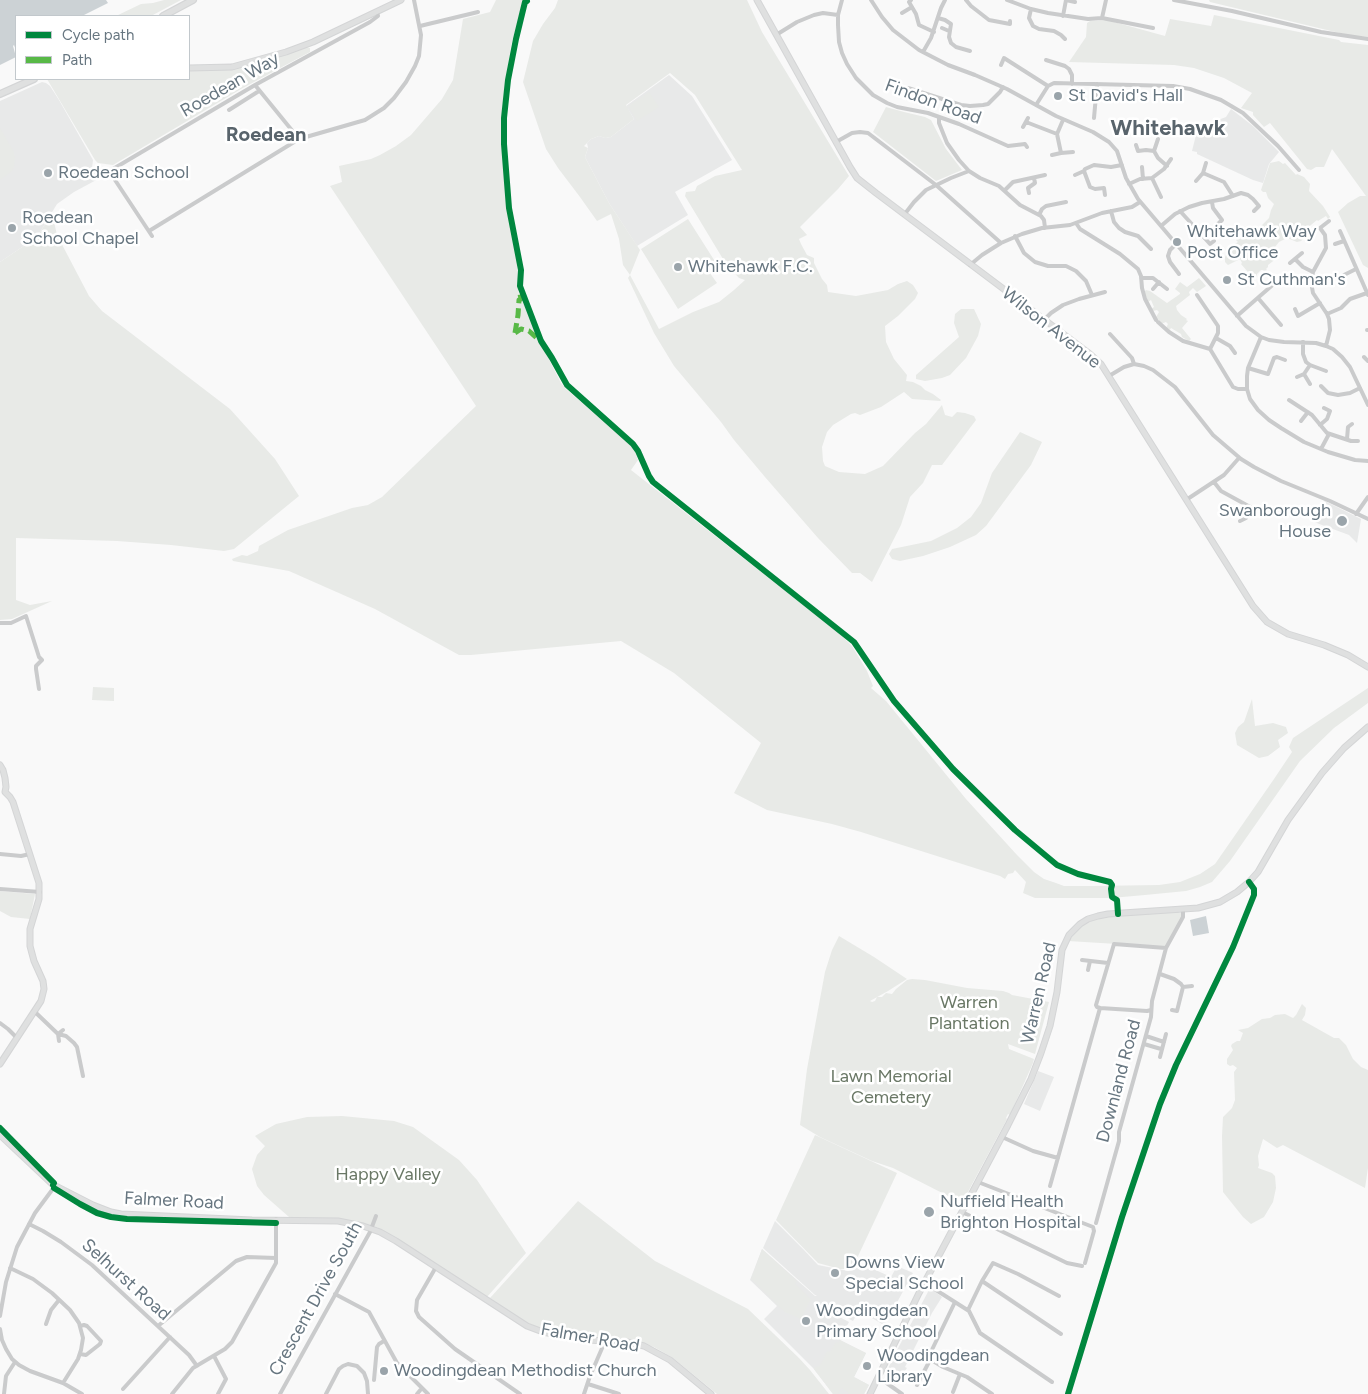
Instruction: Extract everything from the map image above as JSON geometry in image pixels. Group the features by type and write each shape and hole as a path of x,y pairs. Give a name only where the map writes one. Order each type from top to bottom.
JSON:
{"main road":[{"path":"165,15 193,0"},
{"path":"0,94 32,80"}],"street":[{"path":"190,68 232,66 286,52 361,23 377,12 401,0"},
{"path":"152,236 149,231 299,139 365,120 384,108 400,90 415,66 420,49 420,26 414,0"},
{"name":"Wilson Avenue","path":"757,0 857,178 1096,359 1109,376 1256,609 1267,622 1288,634 1324,645 1348,655 1368,667"},
{"name":"Findon Road","path":"842,0 838,14 838,36 842,53 856,78 873,95 887,104 928,114 973,130 1008,146 1025,144 1028,147"},
{"path":"871,0 882,17 906,42 948,65 975,74 1003,87 1063,120 1106,139 1114,148 1129,184 1140,202 1237,316 1261,337 1277,341 1302,342 1333,349 1344,358 1353,372 1368,405"},
{"path":"911,0 909,2 919,25 934,32"},
{"path":"923,52 934,32 945,0"},
{"path":"966,0 989,20 1010,24 1010,21"},
{"path":"1009,0 1031,9 1063,16 1084,19 1102,18 1153,28"},
{"path":"1063,16 1065,0 1075,2"},
{"path":"1102,18 1106,0"},
{"path":"1174,0 1321,32 1368,39"},
{"path":"902,13 912,7"},
{"path":"472,8 473,13"},
{"path":"1031,9 1029,21 1033,26 1054,31 1065,39"},
{"path":"420,26 478,12"},
{"path":"776,35 797,22 814,15 823,13 838,14"},
{"path":"938,18 949,22 951,26 949,36 951,43 956,47 970,51"},
{"name":"Roedean Way","path":"149,231 115,180 112,173 113,170 361,23"},
{"path":"942,28 950,31"},
{"path":"1001,65 1004,58 1048,86"},
{"path":"1015,64 1019,59"},
{"path":"1046,60 1055,59 1069,69 1072,75 1072,84"},
{"path":"914,90 915,84"},
{"path":"1036,105 1048,86 1054,84 1173,86 1190,90 1213,97 1230,105 1249,118 1299,170"},
{"path":"1097,84 1094,116 1101,114"},
{"path":"255,85 299,139"},
{"path":"908,88 961,105 982,105 989,103 1003,87"},
{"path":"229,110 259,91"},
{"path":"939,118 939,123 947,143 969,171 1005,190 1020,205 1040,215 1044,218 1045,228"},
{"path":"1024,127 1027,120 1057,134"},
{"path":"1061,153 1057,134 1063,120"},
{"path":"836,142 852,133 868,134 936,185 1001,243"},
{"path":"1158,139 1154,151 1158,158 1167,166"},
{"path":"1136,145 1138,151 1154,151"},
{"path":"1006,153 1008,146"},
{"path":"1052,155 1073,152"},
{"path":"1097,158 1098,165"},
{"path":"1129,184 1152,178 1160,173 1171,159"},
{"path":"1196,181 1203,173 1206,163"},
{"path":"1075,175 1084,172 1087,167 1092,165 1113,167 1122,165"},
{"path":"1142,167 1143,179"},
{"path":"904,215 919,196 936,185 969,171"},
{"path":"1084,172 1091,188 1110,187"},
{"path":"1203,173 1224,182 1233,196"},
{"path":"1005,190 1013,182 1045,175"},
{"path":"1029,193 1028,188 1035,184 1034,178"},
{"path":"1152,178 1161,197"},
{"path":"1104,188 1105,195"},
{"path":"1161,226 1180,211 1195,205 1224,200 1241,194 1248,195 1262,210"},
{"path":"1040,215 1042,209 1046,206 1066,202"},
{"path":"970,265 989,250 1015,236 1045,228 1076,224 1095,215 1132,207 1140,202"},
{"path":"1212,202 1213,208 1224,222 1218,224"},
{"path":"1254,211 1259,206"},
{"path":"1112,211 1114,222 1119,228 1125,232 1136,234 1151,249"},
{"path":"1180,211 1210,244 1214,241"},
{"path":"1320,228 1329,221"},
{"path":"1316,222 1326,237 1326,248 1313,272 1311,287 1314,296 1327,314 1330,330 1326,346"},
{"path":"1076,224 1081,230 1104,243 1138,270 1145,300 1163,328 1183,341 1210,349 1234,388 1238,390 1247,388"},
{"path":"1327,314 1340,308 1350,299 1368,294 1340,230"},
{"path":"1143,240 1148,235"},
{"path":"1015,236 1024,253 1035,262 1048,266 1066,266 1076,271 1088,283 1092,295"},
{"path":"1335,244 1344,241"},
{"path":"1176,244 1168,255 1170,262 1179,274"},
{"path":"1290,264 1302,253"},
{"path":"1295,259 1303,267 1313,272"},
{"path":"1170,273 1175,269"},
{"path":"1344,275 1356,269"},
{"path":"1141,278 1150,277 1167,289"},
{"path":"1153,289 1159,282"},
{"path":"1265,282 1270,288"},
{"path":"1237,316 1276,282"},
{"path":"1044,320 1050,313 1063,305 1106,292"},
{"path":"1197,295 1218,324 1219,329 1210,349"},
{"path":"1258,298 1281,325"},
{"path":"1298,316 1320,303"},
{"path":"1199,312 1205,308"},
{"path":"1295,310 1302,320"},
{"path":"1153,315 1157,311"},
{"path":"1273,324 1277,320"},
{"path":"1163,328 1167,323"},
{"path":"1110,334 1115,337 1132,358 1134,364"},
{"path":"1261,337 1248,368 1247,376 1247,388 1254,406 1269,420 1295,437 1345,458 1368,461"},
{"path":"1216,338 1232,348 1235,353"},
{"path":"1302,342 1304,357 1310,365 1326,371"},
{"path":"1232,348 1236,345"},
{"path":"1268,374 1274,358 1277,357 1285,360"},
{"path":"1364,357 1368,361"},
{"path":"1320,368 1322,362"},
{"path":"1109,376 1124,367 1134,364 1153,370 1172,384 1213,435 1239,458 1268,475 1296,488 1330,500 1368,519"},
{"path":"1297,377 1304,374 1310,365"},
{"path":"1248,368 1274,377"},
{"path":"1304,374 1310,384"},
{"path":"1321,386 1334,395 1350,393 1360,388"},
{"path":"1320,397 1326,391"},
{"path":"1289,400 1308,412 1324,431 1329,434 1358,441"},
{"path":"1320,425 1327,419 1330,411 1324,408"},
{"path":"1301,421 1308,412"},
{"path":"1348,425 1348,439"},
{"path":"1321,449 1329,434"},
{"path":"1186,500 1228,471 1239,458"},
{"path":"1214,482 1220,490 1254,509 1246,518 1240,521"},
{"path":"1356,514 1368,497"},
{"path":"0,623 10,623 26,616 39,657 42,660 36,666 38,689"},
{"name":"Warren Road","path":"870,1394 925,1282 1031,1079 1044,1046 1056,999 1062,950 1069,935 1080,924 1098,916 1206,906 1220,902 1233,895 1249,882 1265,861 1288,820 1322,772 1344,748 1368,727"},
{"path":"0,765 3,770 6,787 2,791 13,802 39,883 40,892 30,929 30,946 43,981 44,989 42,998 0,1064"},
{"path":"0,854 21,856 30,854"},
{"path":"0,889 40,892"},
{"name":"Downland Road","path":"1096,1223 1151,1017 1152,1002 1166,948 1182,917 1183,909"},
{"path":"1151,1010 1100,1008 1096,1005 1114,944 1166,948"},
{"path":"1082,960 1108,963"},
{"path":"1087,969 1090,961"},
{"path":"1160,974 1182,984 1179,1012 1172,1010"},
{"path":"1183,987 1192,986"},
{"path":"1050,1186 1100,1008"},
{"path":"34,1011 58,1034 66,1036 76,1044 84,1068 83,1076"},
{"path":"0,1023 17,1038"},
{"path":"58,1034 63,1030"},
{"path":"58,1034 58,1041"},
{"path":"1160,1057 1166,1034"},
{"path":"1146,1036 1164,1042"},
{"path":"1144,1044 1162,1049"},
{"name":"Falmer Road","path":"0,1135 42,1176 55,1186 102,1210 121,1214 252,1220 338,1221 371,1229 389,1236 527,1326 562,1336 587,1340 627,1342 644,1346 670,1360 711,1394"},
{"path":"1002,1137 1033,1151 1058,1158"},
{"path":"962,1212 1067,1263 1084,1264 1094,1229 978,1182"},
{"path":"0,1316 2,1298 17,1247 29,1224 55,1186"},
{"name":"Crescent Drive South","path":"280,1394 371,1229 376,1216"},
{"path":"172,1394 190,1371 225,1349 232,1342 274,1267 276,1258 276,1219"},
{"name":"Selhurst Road","path":"29,1224 49,1234 81,1256 192,1358 197,1366"},
{"path":"158,1326 236,1261 247,1258 276,1258"},
{"path":"968,1310 993,1263 1059,1296"},
{"path":"10,1268 33,1279 60,1300 80,1326 83,1338 80,1354 63,1383"},
{"path":"436,1268 417,1300 416,1311 419,1317 455,1349 520,1394"},
{"path":"982,1281 1061,1334"},
{"path":"925,1282 968,1310 979,1332 1052,1382"},
{"path":"335,1294 369,1312 397,1363 428,1394"},
{"path":"46,1324 51,1310 60,1300"},
{"path":"917,1385 930,1360 928,1357 956,1302"},
{"path":"80,1326 87,1326 101,1341 100,1344 86,1355 80,1354"},
{"path":"0,1329 3,1344 15,1362 30,1372 63,1383 82,1394"},
{"path":"122,1389 127,1381 170,1338"},
{"path":"374,1380 377,1347 384,1341"},
{"path":"584,1394 603,1346"},
{"path":"214,1356 226,1378 218,1394"},
{"path":"930,1360 972,1380 992,1394"},
{"path":"4,1394 6,1376 15,1362"},
{"path":"326,1394 339,1369 348,1364 357,1366 365,1374 368,1394"},
{"path":"368,1371 374,1371"},
{"path":"953,1392 960,1374"},
{"path":"878,1377 902,1394"},
{"path":"588,1384 619,1394"},
{"path":"417,1394 422,1388"}],"shaded area":[{"path":"0,0 106,0 108,3 84,15 15,15 15,48 13,46 15,58 0,65"},
{"path":"669,75 692,96 732,160 675,192 688,215 637,246 609,203 585,157 588,148 587,143 599,136 611,137 634,119 626,106"},
{"name":"Roedean School","path":"42,82 50,86 59,100 93,160 92,168 100,178 57,204 37,237 0,262 0,101"},
{"path":"1231,109 1253,126 1279,152 1269,164 1263,183 1192,151 1199,123 1206,125 1206,130 1216,132 1218,120 1226,117"},
{"path":"1325,501 1361,519 1357,543 1349,535 1314,522"},
{"path":"1206,916 1209,933 1193,936 1190,920"},
{"path":"1038,1071 1054,1077 1040,1111 1024,1104"},
{"path":"775,1221 818,1265 848,1271 854,1270 858,1262 891,1277 897,1266 913,1273 884,1325 863,1313 857,1314 853,1321 833,1311 832,1313 849,1322 840,1340 866,1353 854,1377 869,1385 864,1394 833,1394 813,1368 764,1319 777,1306 750,1280 762,1249 815,1296 817,1295 763,1248"},
{"path":"930,1288 942,1297 908,1361 896,1352"},
{"path":"895,1354 908,1361 905,1367 907,1368 895,1385 885,1375"}],"green space":[{"path":"164,0 181,0 153,15 118,15 141,4"},
{"path":"496,0 523,0 511,46 501,127 510,221 517,259 519,298 522,299 539,340 561,383 633,447 638,460 631,470 839,633 852,646 867,671 873,686 871,688 886,701 966,799 1034,872 1044,879 1064,886 1159,885 1180,882 1200,874 1215,864 1274,779 1292,752 1289,747 1293,738 1368,688 1368,703 1334,728 1300,761 1230,861 1212,882 1186,891 1145,895 1111,898 1035,898 1023,893 1026,882 1015,870 1013,873 1008,874 1005,879 861,832 767,810 734,793 761,743 674,673 621,641 459,655 375,609 289,571 233,561 232,559 242,555 247,556 258,551 259,546 288,530 352,508 368,505 382,497 476,406 330,186 342,182 339,166 371,159 396,146 411,135 442,99 453,80 463,19 490,12"},
{"path":"558,0 747,0 762,32 849,176 800,227 807,235 799,239 801,244 807,255 814,258 814,263 827,285 828,292 856,296 888,290 907,281 913,285 918,293 915,299 898,316 885,326 886,342 894,359 907,375 906,381 921,386 941,400 912,399 904,392 881,407 860,415 851,414 833,425 827,432 822,447 825,466 839,472 865,474 883,466 926,424 942,405 945,415 952,417 957,412 965,413 974,416 976,420 942,465 932,465 923,483 910,497 901,525 872,582 860,573 852,573 818,538 674,366 654,333 628,278 630,275 623,265 619,239 611,214 597,221 546,149 523,82 533,41 555,8","holes":["670,73 695,95 742,170 715,176 697,186 695,191 686,192 685,196 726,264 739,278 745,280 719,302 693,312 659,329 630,275 640,250 609,203 585,157 588,148 584,146 591,139 599,136 611,137 634,119 626,105"]},
{"path":"1209,0 1368,0 1368,37 1352,36 1210,2"},
{"path":"1214,15 1339,40 1341,42 1368,45 1368,268 1363,265 1338,212 1360,196 1366,196 1332,149 1324,167 1307,169 1270,123 1264,127 1253,115 1253,112 1241,108 1252,93 1224,78 1194,68 1174,65 1069,62 1086,37 1087,23 1090,21 1107,20 1165,36 1170,19 1211,26"},
{"path":"306,47 310,48 310,52 241,89 113,165 98,163 95,160 48,80 190,80 190,70 236,68"},
{"path":"649,92 659,107 637,121 628,106"},
{"path":"886,107 931,120 946,149 962,170 936,181 873,132"},
{"path":"0,128 14,152 15,160 12,171 0,180"},
{"path":"1279,161 1283,164 1285,163 1296,175 1304,177 1310,184 1309,191 1330,217 1328,219 1326,216 1317,220 1306,229 1304,238 1301,241 1297,242 1287,238 1279,242 1275,247 1278,254 1277,258 1268,265 1265,272 1261,270 1254,279 1241,264 1240,259 1228,265 1225,262 1225,257 1230,247 1238,242 1236,240 1240,234 1250,226 1258,229 1269,218 1274,204 1268,198 1266,192 1261,190 1270,163"},
{"path":"52,213 57,235 89,296 102,311 230,409 275,459 299,496 234,549 224,551 117,541 16,538 16,600 30,605 52,601 12,619 0,620 0,262 37,237"},
{"path":"688,219 716,263 707,269 717,283 678,309 641,249"},
{"path":"1199,278 1206,286 1197,292 1193,288 1189,292 1190,295 1176,306 1181,315 1188,321 1182,328 1191,339 1189,341 1171,328 1169,331 1166,328 1168,324 1166,322 1161,324 1156,317 1159,312 1151,309 1154,307 1151,300 1148,302 1144,292 1146,290 1150,291 1167,303 1180,294 1175,289 1180,282 1187,287"},
{"path":"961,309 974,309 981,324 978,336 966,358 950,375 925,381 916,379 916,375 959,337 954,323 955,314"},
{"path":"1020,432 1042,442 1031,465 986,526 976,535 950,547 900,561 892,559 889,554 892,549 931,541 957,528 971,517 981,503 992,473"},
{"path":"93,687 114,688 114,701 92,700"},
{"path":"1252,699 1255,726 1273,723 1286,727 1288,733 1278,740 1280,747 1268,756 1259,758 1237,745 1235,733 1244,722"},
{"path":"0,891 35,894 30,919 11,917 0,911"},
{"path":"1183,913 1166,947 1068,941 1084,924 1094,920 1107,917"},
{"name":"Lawn Memorial Cemetery","path":"839,936 907,979 877,997 882,997 886,993 892,994 907,980 912,979 967,988 1003,991 1012,995 1049,1002 1035,1054 1008,1044 1009,1049 1034,1059 1033,1063 1010,1115 1008,1114 962,1203 893,1168 872,1161 820,1137 800,1125 807,1069 825,972"},
{"path":"1302,1004 1306,1008 1302,1020 1334,1038 1339,1038 1346,1045 1353,1059 1361,1067 1368,1070 1368,1168 1365,1188 1283,1145 1277,1148 1263,1139 1258,1156 1258,1168 1275,1176 1276,1188 1273,1202 1264,1217 1251,1224 1223,1192 1223,1117 1232,1108 1235,1100 1234,1072 1237,1068 1227,1064 1227,1059 1233,1050 1232,1044 1240,1041 1243,1033 1238,1030 1248,1028 1262,1019 1275,1015 1285,1014 1293,1018"},
{"name":"Happy Valley","path":"342,1116 394,1121 413,1127 459,1160 477,1180 526,1253 487,1297 378,1228 346,1220 289,1217 264,1195 257,1186 252,1169 257,1155 265,1146 255,1136 276,1124 307,1117"},
{"path":"815,1135 897,1173 852,1269 840,1269 818,1263 776,1220"},
{"path":"578,1201 655,1261 748,1309 799,1358 829,1394 717,1394 673,1358 654,1347 636,1341 574,1336 542,1329 529,1325 490,1298"},
{"path":"762,1249 797,1281 795,1284 811,1299 801,1319 785,1312 751,1279"},
{"path":"840,1340 866,1353 854,1377 869,1385 864,1394 848,1394 848,1392 841,1388 838,1394 833,1394 814,1369 820,1366 827,1351 830,1352 836,1342 839,1343"}],"marked path":[{"path":"515,333 519,300 521,299 520,294"},
{"path":"515,333 521,329 529,331 538,339"}],"cycle path":[{"path":"527,1 525,2 516,39 508,80 504,118 509,208 521,270 520,286 541,341 567,385 633,444 653,482 854,642 894,701 953,769 1015,830 1057,865 1078,874 1110,882 1112,885 1112,897 1117,900 1118,914"},
{"path":"1068,1394 1122,1217 1160,1104 1176,1065 1233,947 1254,895 1254,889 1249,882"},
{"path":"0,1128 54,1183 53,1185"},
{"path":"54,1188 97,1213 111,1217 276,1223"}],"place":[{"name":"St David's Hall","path":"1058,96"},
{"name":"Roedean School","path":"48,173"},
{"name":"Roedean School Chapel","path":"12,228"},
{"name":"Whitehawk Way Post Office","path":"1177,242"},
{"name":"Whitehawk F.C.","path":"678,267"},
{"name":"St Cuthman's","path":"1227,280"},
{"name":"Swanborough House","path":"1342,521"},
{"name":"Nuffield Health Brighton Hospital","path":"929,1212"},
{"name":"Downs View Special School","path":"835,1273"},
{"name":"Woodingdean Primary School","path":"806,1321"},
{"name":"Woodingdean Library","path":"867,1366"},
{"name":"Woodingdean Methodist Church","path":"384,1371"}],"district":[{"name":"Whitehawk","path":"1168,129"},
{"name":"Roedean","path":"266,135"}],"park label":[{"name":"Warren Plantation","path":"969,1013"}]}
